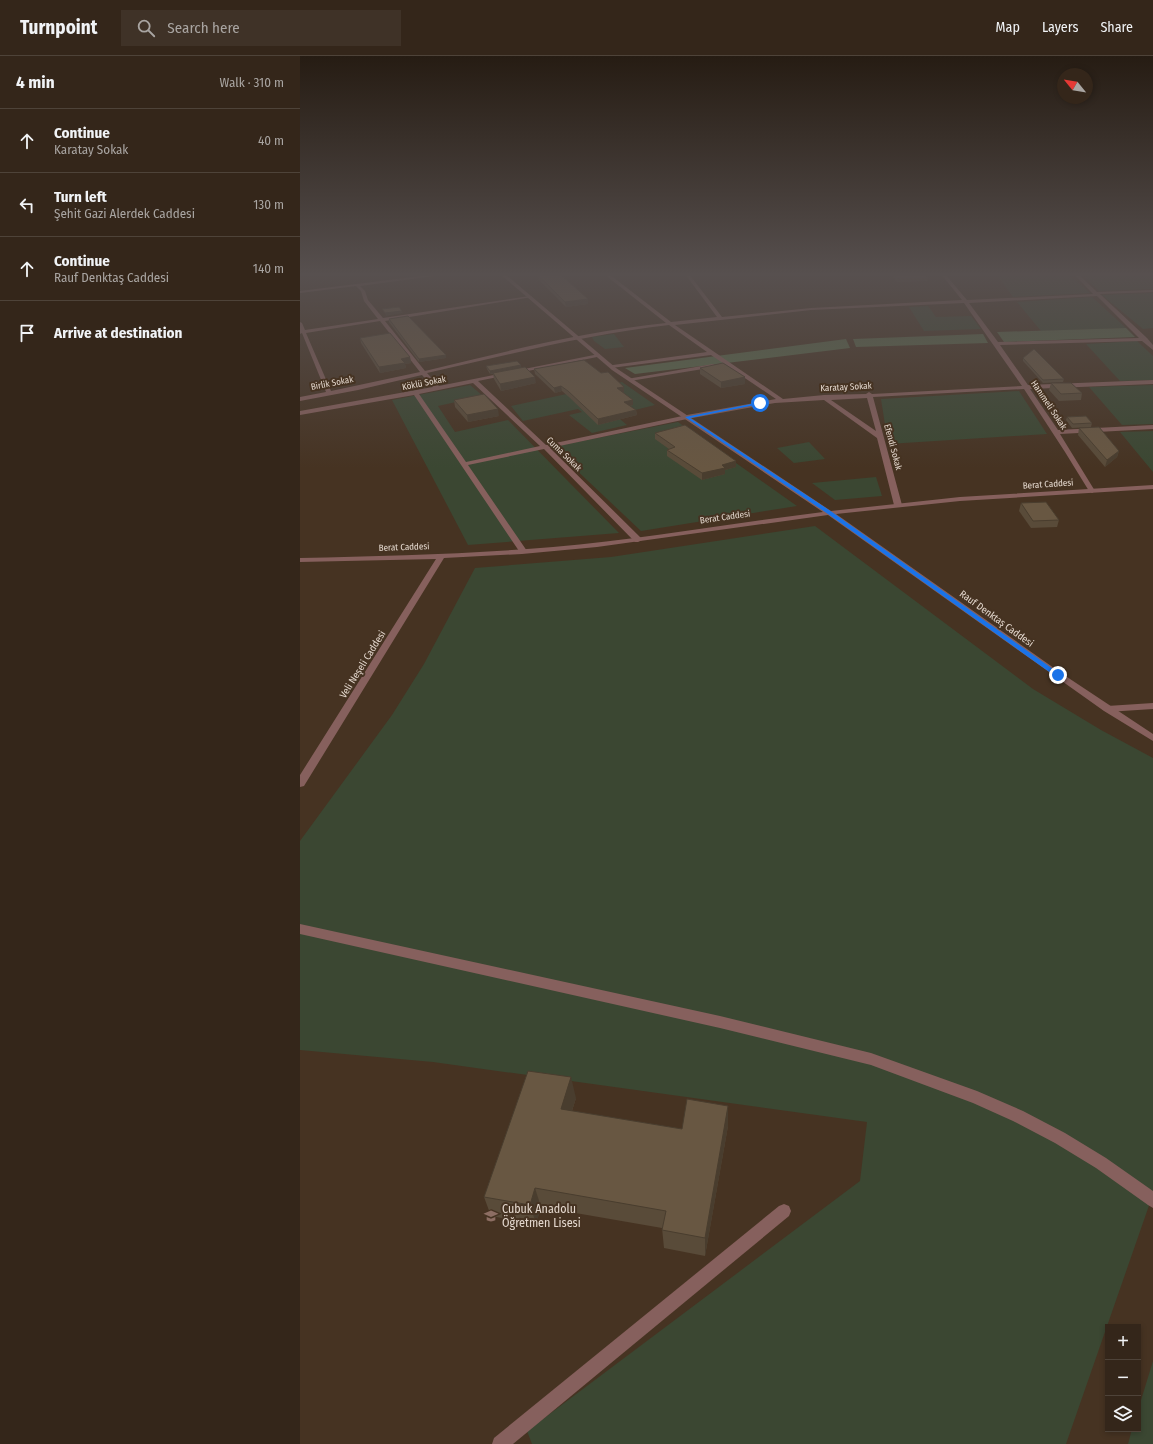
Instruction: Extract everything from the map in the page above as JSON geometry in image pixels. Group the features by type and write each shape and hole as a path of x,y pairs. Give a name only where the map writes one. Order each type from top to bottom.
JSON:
{"street":[{"path":"305,339 329,393"},
{"path":"397,339 438,389"},
{"name":"Birlik Sokak","path":"300,398 329,393 573,339"},
{"name":"Rauf Denktaş Caddesi","path":"578,339 612,367 830,513 1107,709 1153,738"},
{"path":"691,339 781,400"},
{"name":"Hanımeli Sokak","path":"994,339 1070,452 1092,491"},
{"path":"998,344 1145,339 1153,348"},
{"path":"612,367 712,353"},
{"name":"Köklü Sokak","path":"300,413 475,382 597,355"},
{"path":"630,379 729,364"},
{"name":"Cuma Sokak","path":"475,382 545,447 638,540"},
{"name":"Karatay Sokak","path":"464,464 687,417 781,400 869,394 1153,382"},
{"path":"416,393 522,551"},
{"name":"Efendi Sokak","path":"869,394 898,505"},
{"path":"824,397 881,438"},
{"path":"1057,432 1153,427"},
{"name":"Berat Caddesi","path":"300,560 442,556 522,551 638,540 898,505 1153,487"},
{"name":"Veli Neşeli Caddesi","path":"300,783 442,556"},
{"path":"1107,709 1153,706"},
{"path":"300,929 720,1022 871,1059 977,1098 1018,1116 1060,1138 1101,1163 1153,1200"}],"lane":[{"path":"500,1444 784,1211"}],"green space":[{"path":"593,339 618,339 624,347 605,349"},
{"path":"846,339 850,348 635,374 625,368"},
{"path":"853,339 986,339 988,343 856,347"},
{"path":"1002,339 1089,339 1004,342"},
{"path":"1137,341 1153,356 1153,380 1120,381 1086,344"},
{"path":"622,382 655,405 615,415 627,425 592,433 569,415 582,412 578,409 523,421 511,406"},
{"path":"470,385 483,396 438,406 455,432 508,420 619,533 468,545 392,400"},
{"path":"1153,385 1153,424 1122,425 1089,387"},
{"path":"1019,391 1047,434 888,444 881,399"},
{"path":"678,422 797,506 641,531 552,447"},
{"path":"1153,431 1153,472 1120,432"},
{"path":"809,442 825,459 794,463 777,448"},
{"path":"876,477 882,496 835,500 812,483"},
{"path":"815,526 1033,689 1101,730 1153,758 1153,1194 1108,1324 1105,1324 1105,1332 1066,1444 532,1444 527,1431 860,1181 867,1122 433,1062 300,1050 300,841 392,715 424,664 475,568 611,557"},
{"path":"1153,1361 1153,1444 1128,1444 1131,1432 1141,1432 1141,1400"}],"building":[{"path":"361,339 395,339 410,357 401,359 405,363 379,367"},
{"path":"404,339 430,339 446,355 419,359"},
{"path":"1034,349 1064,379 1043,380 1023,358"},
{"path":"584,360 601,373 608,372 624,387 617,388 633,400 624,402 636,410 598,419 568,391 561,386 554,388 534,369"},
{"path":"517,361 521,365 490,371 486,366"},
{"path":"723,363 745,377 721,382 700,368"},
{"path":"525,367 535,377 500,384 493,373"},
{"path":"1051,383 1071,383 1082,393 1061,394"},
{"path":"484,394 498,409 467,415 454,400"},
{"path":"1086,416 1092,423 1073,424 1067,417"},
{"path":"685,425 736,461 722,465 725,468 702,473 667,450 675,447 655,433"},
{"path":"1099,427 1119,451 1107,460 1079,428"},
{"path":"1046,502 1059,520 1033,521 1021,503"},
{"path":"528,1071 571,1077 561,1109 682,1129 687,1099 728,1106 705,1238 662,1230 666,1211 535,1188 530,1205 484,1197"}],"place":[{"name":"Çubuk Anadolu Öğretmen Lisesi","path":"491,1216"}],"route":[{"path":"760,403 687,417 830,513 1058,675"}]}
